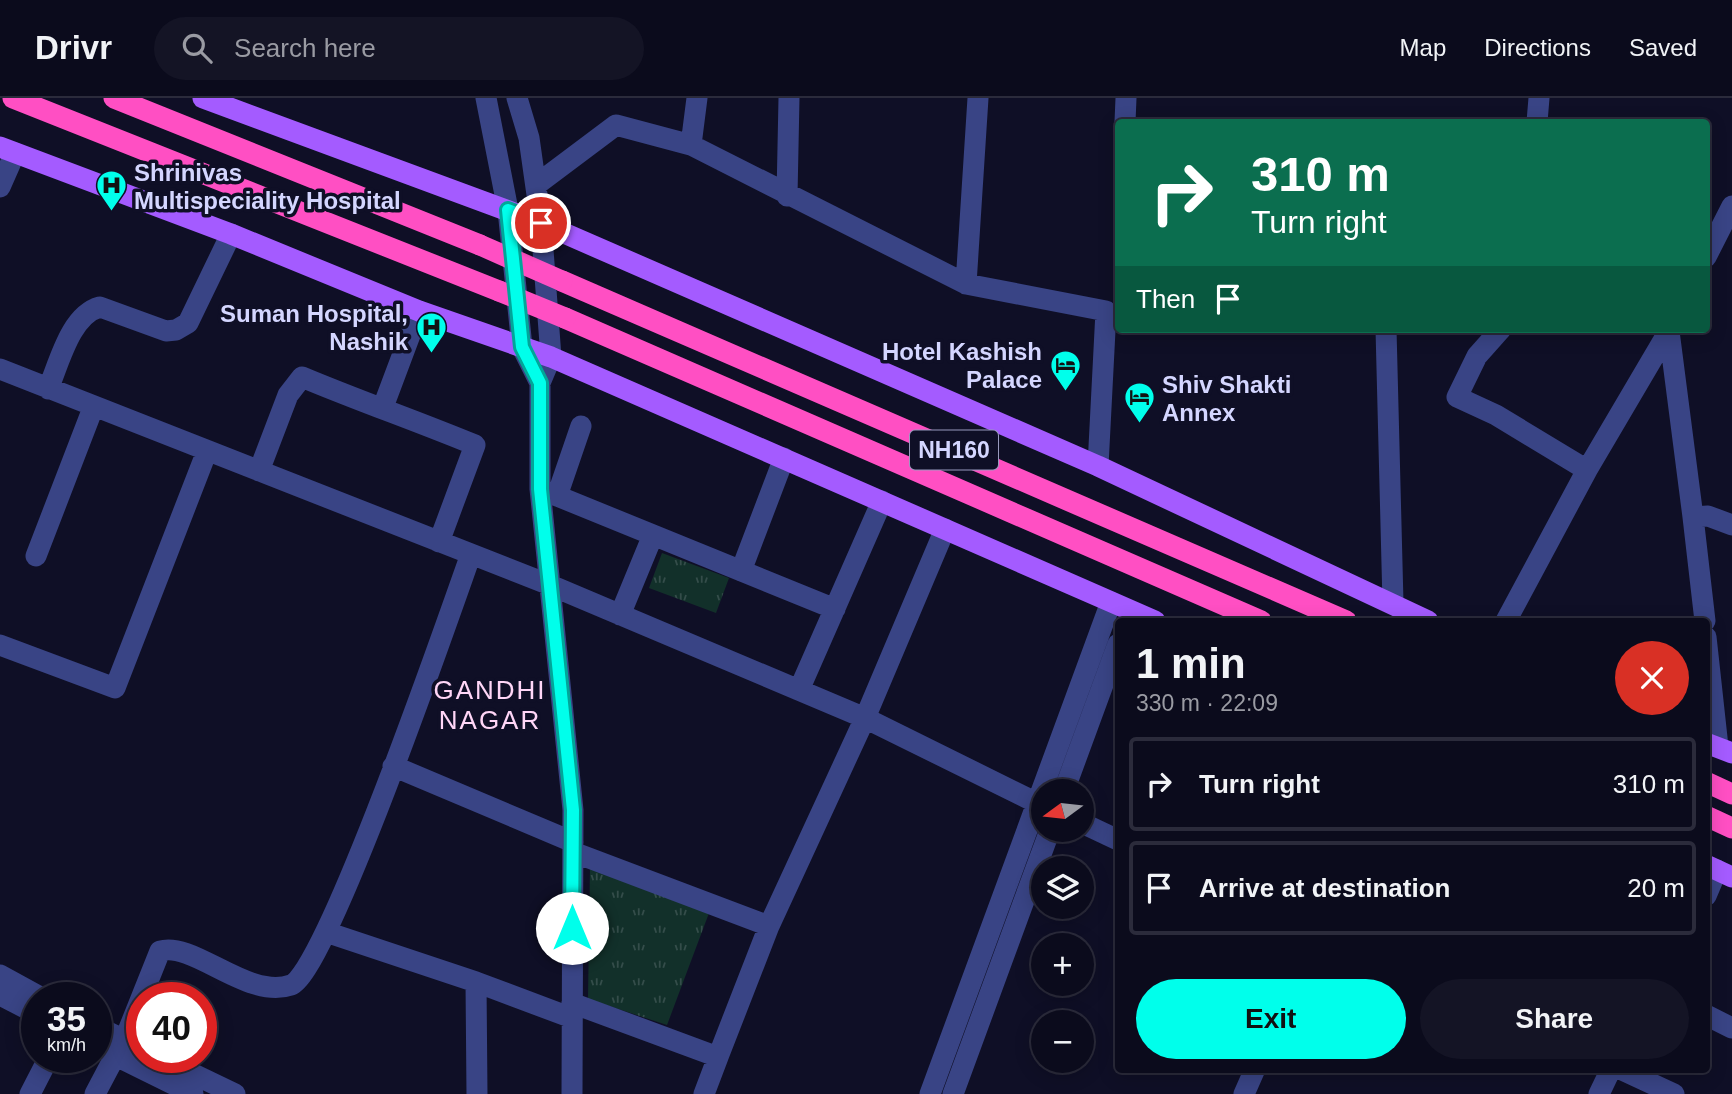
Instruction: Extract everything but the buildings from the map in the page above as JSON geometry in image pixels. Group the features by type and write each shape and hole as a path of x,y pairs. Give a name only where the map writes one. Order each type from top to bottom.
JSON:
{"highway":[{"name":"NH160","path":"13,98 499,291 1254,618"},
{"name":"NH160","path":"114,98 480,245 1339,618"},
{"path":"1710,784 1732,794"},
{"path":"1710,818 1732,828"}],"main road":[{"path":"202,98 541,223 1098,466 1422,618"},
{"path":"7,150 231,234 418,311 551,357 1111,602 1129,616"}],"street":[{"path":"486,98 508,210 522,347 540,383 548,492 550,585 573,810 572,1094"},
{"path":"517,98 529,138 541,223 551,357 540,383"},
{"path":"691,145 697,98"},
{"path":"787,196 789,98"},
{"path":"966,284 978,98"},
{"path":"1125,119 1126,98"},
{"path":"1537,119 1539,98"},
{"path":"536,185 616,125 691,145 787,196 966,284 1112,304 1098,466"},
{"path":"0,187 7,150"},
{"path":"1710,249 1732,206"},
{"path":"48,389 71,334 89,310 100,307 166,331 188,324 231,234"},
{"path":"383,407 418,311"},
{"path":"1386,333 1393,603"},
{"path":"1497,333 1477,356 1457,397 1496,415 1587,470"},
{"path":"1508,618 1587,470 1667,333"},
{"path":"1669,333 1704,618"},
{"path":"0,369 93,408 550,585 865,718 1031,800"},
{"path":"259,471 288,395 302,377 365,404 383,407 475,445 439,542"},
{"path":"36,556 93,408"},
{"path":"548,492 581,426"},
{"path":"0,645 115,688 207,451"},
{"path":"741,570 784,458"},
{"path":"548,492 835,609"},
{"path":"799,690 882,501"},
{"path":"1693,517 1708,516 1732,525"},
{"path":"704,1094 769,926 865,718 945,529"},
{"path":"620,615 653,535"},
{"path":"150,982 160,951 171,950 254,984 285,986 301,978 326,932 393,766 471,554"},
{"path":"1049,779 1111,602"},
{"path":"1068,779 1115,652"},
{"path":"1710,671 1719,748"},
{"path":"393,766 573,847 769,926"},
{"path":"930,1094 1031,828"},
{"path":"1094,829 1115,839"},
{"path":"953,1094 1046,842"},
{"path":"1710,888 1719,870"},
{"path":"326,932 718,1057"},
{"path":"0,975 21,986"},
{"path":"476,982 477,1094"},
{"path":"0,995 21,1006"},
{"path":"1710,1017 1732,1028"},
{"path":"95,1094 126,1050"},
{"path":"30,1094 41,1073"},
{"path":"162,1073 193,1094"},
{"path":"191,1073 235,1094"},
{"path":"1244,1094 1253,1073"},
{"path":"1599,1094 1620,1073"},
{"path":"1629,1073 1674,1094"}],"green space":[{"path":"662,553 729,578 716,613 649,588"},
{"path":"590,868 709,913 667,1025 588,999"}],"place":[{"name":"Shrinivas Multispeciality Hospital","path":"111,213"},
{"name":"Suman Hospital, Nashik","path":"431,354"},
{"name":"Hotel Kashish Palace","path":"1065,392"},
{"name":"Shiv Shakti Annex","path":"1139,425"}],"district":[{"name":"GANDHI NAGAR","path":"490,705"}],"route":[{"path":"541,223 508,210 522,347 540,383 540,489 573,810 572,928"}]}
